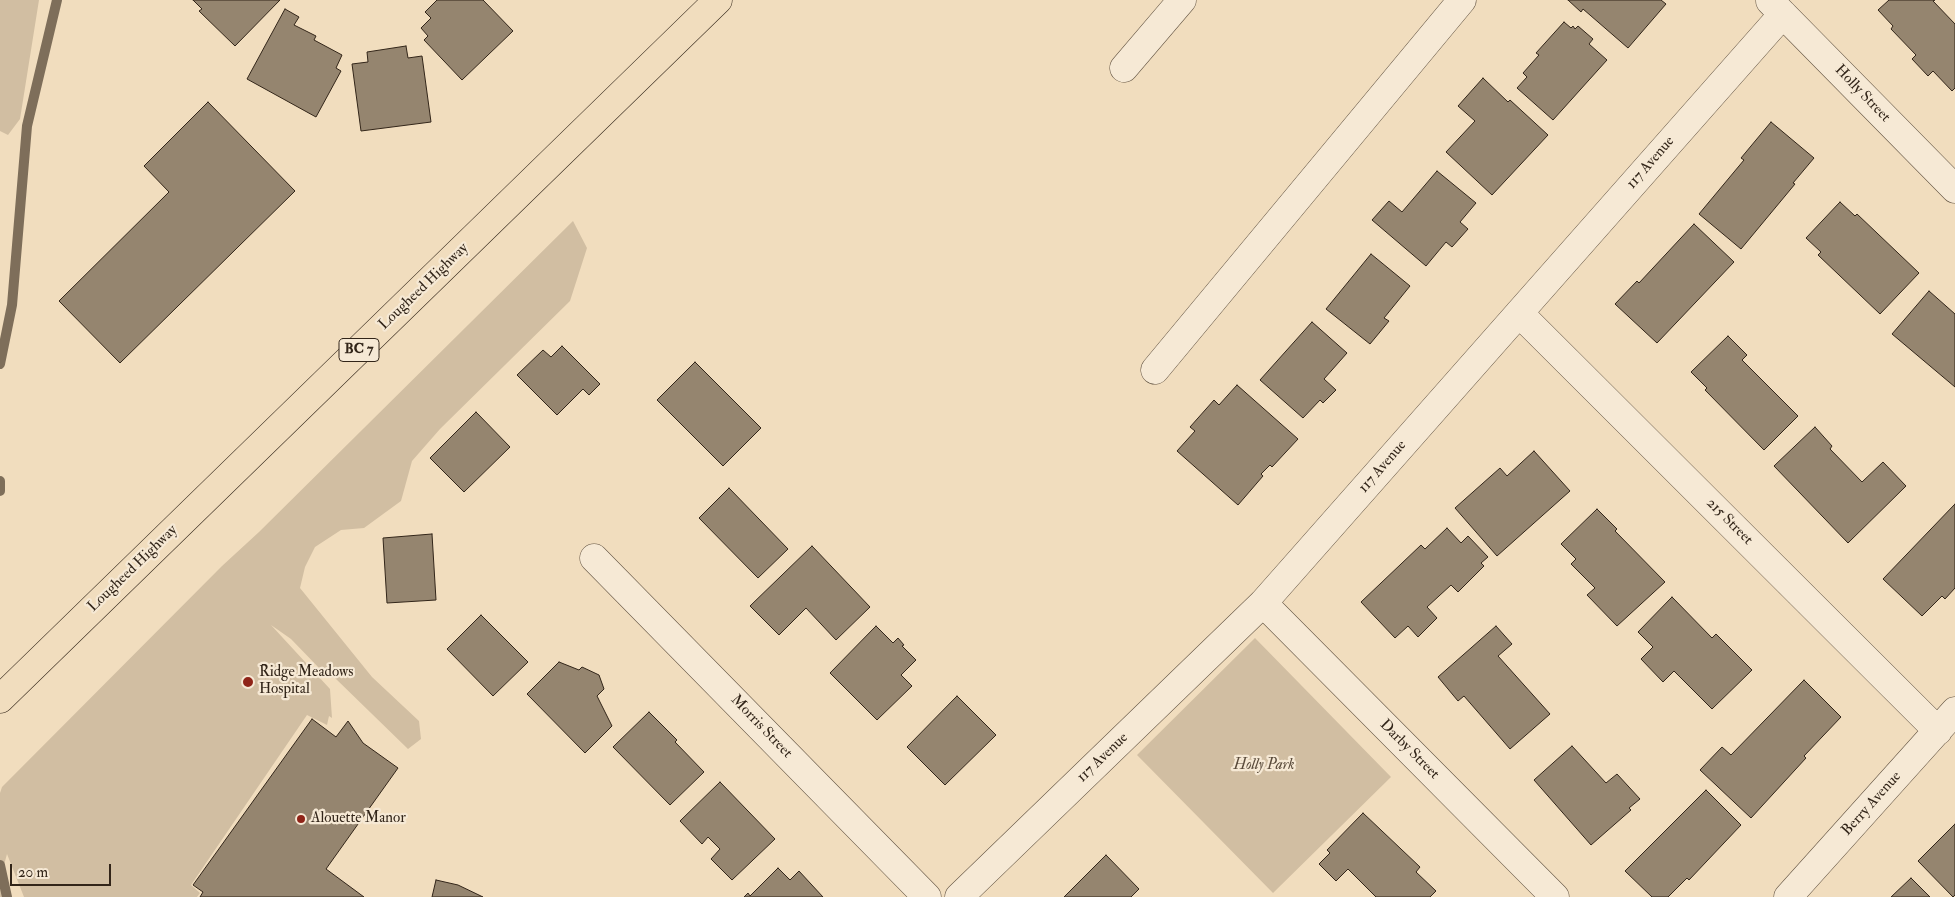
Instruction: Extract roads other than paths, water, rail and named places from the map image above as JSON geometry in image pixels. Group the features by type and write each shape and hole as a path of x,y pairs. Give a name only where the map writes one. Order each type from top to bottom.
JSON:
{"highway":[{"name":"Lougheed Highway","path":"0,699 718,0"}],"street":[{"path":"1124,68 1182,0"},
{"path":"1154,370 1462,0"},
{"name":"Holly Street","path":"1776,7 1955,189"},
{"name":"117 Avenue","path":"960,897 1263,603 1519,314 1776,7"},
{"name":"215 Street","path":"1519,314 1946,721"},
{"name":"Morris Street","path":"594,558 927,897"},
{"name":"Darby Street","path":"1263,603 1555,897"},
{"name":"Berry Avenue","path":"1788,897 1946,721"}],"waterway":[{"path":"0,364 12,305 27,126 57,0"},
{"path":"0,481 0,491"},
{"path":"0,865 7,897"}],"place":[{"name":"Ridge Meadows Hospital","path":"248,682"},
{"name":"Alouette Manor","path":"301,819"}],"park label":[{"name":"Holly Park","path":"1264,766"}]}
